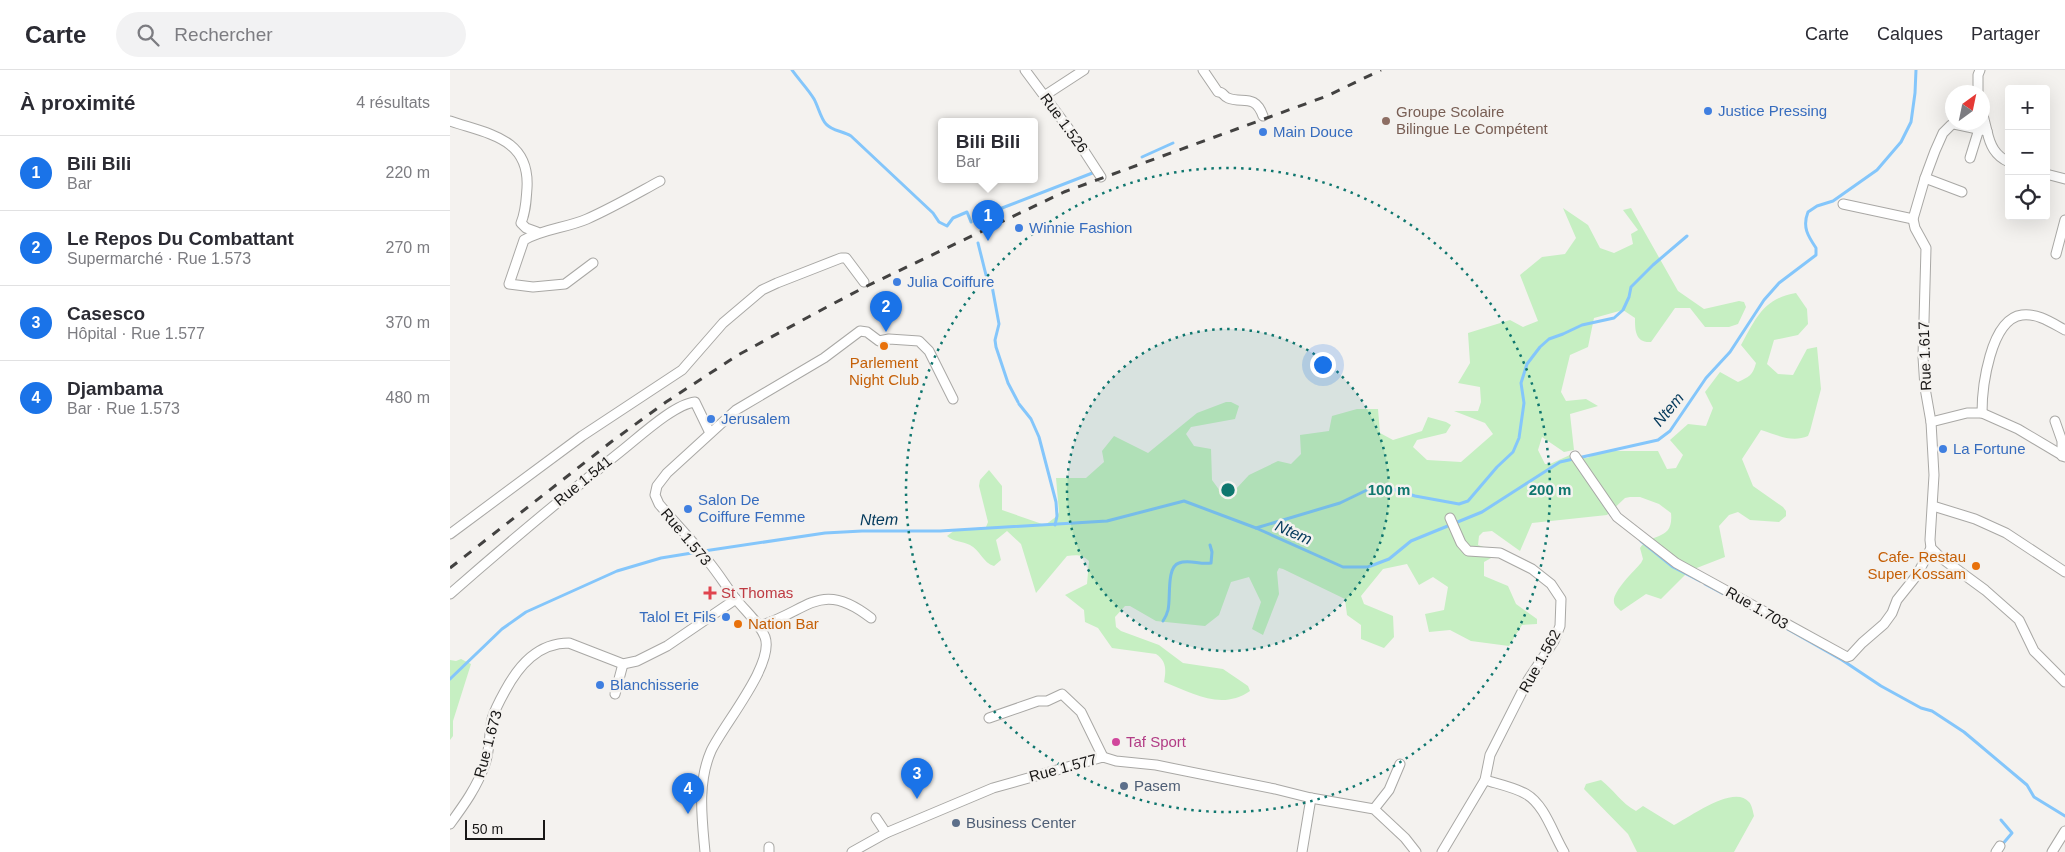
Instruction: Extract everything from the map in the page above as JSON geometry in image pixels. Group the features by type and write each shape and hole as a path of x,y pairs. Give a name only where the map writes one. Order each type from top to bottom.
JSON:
{"street":[{"name":"Rue 1.526","path":"1025,70 1077,140 1101,177"},
{"path":"1044,96 1084,70"},
{"path":"1203,70 1218,92 1222,92 1229,98 1249,100 1256,104 1263,116"},
{"path":"1978,85 1980,70"},
{"path":"450,121 506,142 520,152 528,173 526,212 521,223 526,228 537,232"},
{"path":"1843,204 1913,219 1925,178 1946,130"},
{"path":"1970,158 1983,130"},
{"path":"1983,130 1995,152 2005,159"},
{"path":"2050,175 2065,179"},
{"path":"1925,178 1962,192"},
{"path":"593,262 564,284 533,287 509,284 524,240 537,232 560,228 586,220 660,181"},
{"name":"Rue 1.617","path":"1913,219 1915,228 1926,248 1923,357 1931,422 1934,475 1931,548"},
{"path":"2056,254 2065,220"},
{"path":"450,534 582,436 674,376 723,323 762,290 841,258 846,258 850,262 864,282"},
{"path":"1982,413 1982,396 1990,354 2005,324 2013,318 2022,315 2033,315 2065,330"},
{"name":"Rue 1.573","path":"705,852 701,796 710,752 762,666 766,650 766,638 709,562 658,504 655,495 657,486 667,472 736,410 824,358 860,331 867,332 879,340 919,341 929,351 953,399"},
{"name":"Rue 1.541","path":"450,594 533,521 647,430 685,403 695,402 710,433"},
{"path":"1931,422 1968,413 1982,413 2018,429 2064,456"},
{"path":"2055,421 2062,441 2064,456"},
{"name":"Rue 1.703","path":"1575,456 1617,517 1676,563 1847,657 1884,624 1897,600 1917,575 1931,548"},
{"path":"1933,506 1975,519 2006,534 2065,572"},
{"name":"Rue 1.562","path":"1442,852 1485,780 1490,755 1528,680 1554,641 1560,626 1561,600 1551,584 1532,569 1500,553 1468,551 1461,543 1450,518"},
{"path":"1931,548 2019,620 2034,651 2065,682"},
{"path":"758,626 775,621 814,601 834,598 859,608 871,618"},
{"path":"615,694 623,664 637,661 667,646 736,600"},
{"name":"Rue 1.673","path":"450,824 476,787 486,762 491,725 496,707 522,663 547,648 569,642 623,664"},
{"path":"989,718 1038,701 1046,701 1062,694 1081,712 1103,757"},
{"name":"Rue 1.577","path":"852,852 886,832 1000,786 1103,757 1116,761 1156,765 1311,798 1374,809"},
{"path":"1400,764 1389,790 1374,809 1405,838 1416,852"},
{"path":"1485,780 1523,792 1532,798 1546,817 1564,852"},
{"path":"1302,852 1311,798"},
{"path":"876,818 886,832"},
{"path":"2052,852 2065,831"},
{"path":"1554,852 1557,840"}],"green space":[{"path":"1563,208 1588,225 1600,248 1614,253 1633,244 1631,234 1638,230 1623,210 1631,208 1678,291 1704,309 1739,301 1744,302 1746,307 1738,324 1729,327 1705,327 1690,308 1675,308 1651,342 1646,342 1639,338 1636,331 1635,318 1623,310 1594,318 1588,347 1570,355 1561,392 1566,401 1586,399 1598,406 1570,414 1574,450 1564,452 1542,437 1538,450 1545,464 1550,464 1570,455 1587,458 1604,451 1658,451 1667,469 1676,468 1683,455 1670,440 1688,424 1706,426 1713,408 1705,392 1720,372 1738,382 1752,373 1756,363 1741,345 1761,312 1775,300 1796,293 1807,309 1808,324 1798,335 1774,340 1767,364 1778,374 1793,375 1807,349 1817,347 1821,389 1808,436 1796,439 1761,430 1742,459 1753,486 1783,507 1786,511 1786,516 1779,522 1750,520 1738,512 1729,515 1719,526 1725,557 1689,571 1661,599 1646,594 1621,611 1614,603 1616,593 1643,559 1640,548 1649,540 1665,533 1671,522 1671,513 1659,504 1640,497 1630,497 1625,498 1607,515 1532,523 1520,551 1492,531 1483,532 1479,536 1478,545 1500,553 1484,562 1484,576 1508,586 1516,604 1537,619 1537,624 1522,625 1509,646 1471,641 1450,630 1429,632 1425,614 1444,610 1448,587 1433,577 1419,585 1407,564 1383,569 1361,596 1364,604 1393,616 1394,637 1384,648 1361,639 1361,625 1347,615 1345,599 1279,568 1277,572 1279,594 1263,635 1252,629 1261,602 1249,577 1231,582 1219,615 1205,626 1156,621 1130,606 1125,606 1115,617 1116,627 1121,631 1159,645 1183,663 1223,669 1248,686 1250,691 1239,697 1218,700 1196,695 1164,682 1164,663 1160,657 1156,654 1112,648 1098,628 1085,622 1084,610 1065,595 1087,584 1089,561 1084,557 1076,555 1067,556 1036,593 1021,544 1007,531 996,540 1001,560 994,566 987,562 970,545 947,536 955,530 986,527 988,522 979,486 980,480 989,470 1002,486 1002,510 1045,525 1057,516 1059,512 1056,478 1086,478 1104,462 1102,451 1114,436 1148,453 1197,413 1226,402 1239,406 1235,419 1191,427 1186,434 1194,446 1211,449 1212,480 1220,491 1235,490 1249,475 1278,461 1291,464 1301,454 1300,435 1329,431 1332,416 1357,409 1378,409 1380,433 1393,440 1422,431 1428,417 1446,422 1451,425 1446,433 1417,440 1413,447 1427,460 1461,462 1493,434 1485,423 1454,411 1478,411 1481,402 1480,387 1458,383 1470,363 1468,333 1510,320 1523,327 1538,321 1520,275 1542,257 1565,254 1576,238"},
{"path":"461,659 471,664 453,721 453,736 450,740 450,660 456,661"},
{"path":"1601,780 1631,808 1636,811 1643,806 1674,825 1701,809 1723,799 1733,797 1742,797 1749,802 1754,816 1734,852 1637,852 1628,834 1584,789 1586,784"}],"waterway":[{"path":"792,70 814,99 826,124 851,136 933,213 939,222 947,226 953,218 967,212 971,222"},
{"name":"Ntem","path":"704,551 825,533 940,531 1107,521 1184,501 1256,528 1343,567 1368,567 1389,559 1411,541 1482,512 1560,462 1658,440 1670,431 1706,378 1730,352 1764,300 1779,283 1816,255 1816,248 1808,235 1806,227 1808,212 1817,206 1833,201 1877,170 1901,142 1911,122 1916,70"},
{"path":"1142,157 1173,143"},
{"path":"1002,208 1095,172"},
{"path":"1256,528 1340,503 1380,485 1415,496 1459,504 1468,501 1497,467 1513,452 1519,438 1524,403 1521,383 1527,364 1540,347 1549,339 1582,325 1614,318 1623,310 1631,287 1687,236"},
{"path":"978,243 986,275 992,286 999,324 995,340 996,347 1008,383 1018,402"},
{"path":"1019,404 1031,419 1039,437 1056,502 1057,516 1055,525"},
{"path":"1579,468 1612,516"},
{"path":"1641,541 1673,567 1700,581"},
{"path":"1163,621 1169,605 1172,570 1179,563 1211,563 1212,552 1210,545"},
{"name":"Ntem","path":"450,679 502,629 526,612 617,571 661,558 698,552"},
{"path":"1705,584 1733,599"},
{"path":"1784,627 1842,660 1881,686 1921,708 1932,711 1964,732 2027,785 2034,797 2065,816"},
{"path":"2001,820 2012,833 2001,846"}],"railway":[{"path":"450,568 611,442 666,402 738,355 825,308 1064,192 1327,96 1381,70"}],"place":[{"name":"Justice Pressing","path":"1708,111"},
{"name":"Groupe Scolaire Bilingue Le Compétent","path":"1386,121"},
{"name":"Main Douce","path":"1263,132"},
{"name":"Winnie Fashion","path":"1019,228"},
{"name":"Bili Bili","path":"988,241"},
{"name":"Julia Coiffure","path":"897,282"},
{"name":"Le Repos Du Combattant","path":"886,332"},
{"name":"Parlement Night Club","path":"884,346"},
{"name":"Jerusalem","path":"711,419"},
{"name":"La Fortune","path":"1943,449"},
{"name":"Salon De Coiffure Femme","path":"688,509"},
{"name":"Cafe- Restau Super Kossam","path":"1976,566"},
{"name":"St Thomas","path":"710,593"},
{"name":"Talol Et Fils","path":"726,617"},
{"name":"Nation Bar","path":"738,624"},
{"name":"Blanchisserie","path":"600,685"},
{"name":"Taf Sport","path":"1116,742"},
{"name":"Pasem","path":"1124,786"},
{"name":"Casesco","path":"917,799"},
{"name":"Djambama","path":"688,814"},
{"name":"Business Center","path":"956,823"}]}
